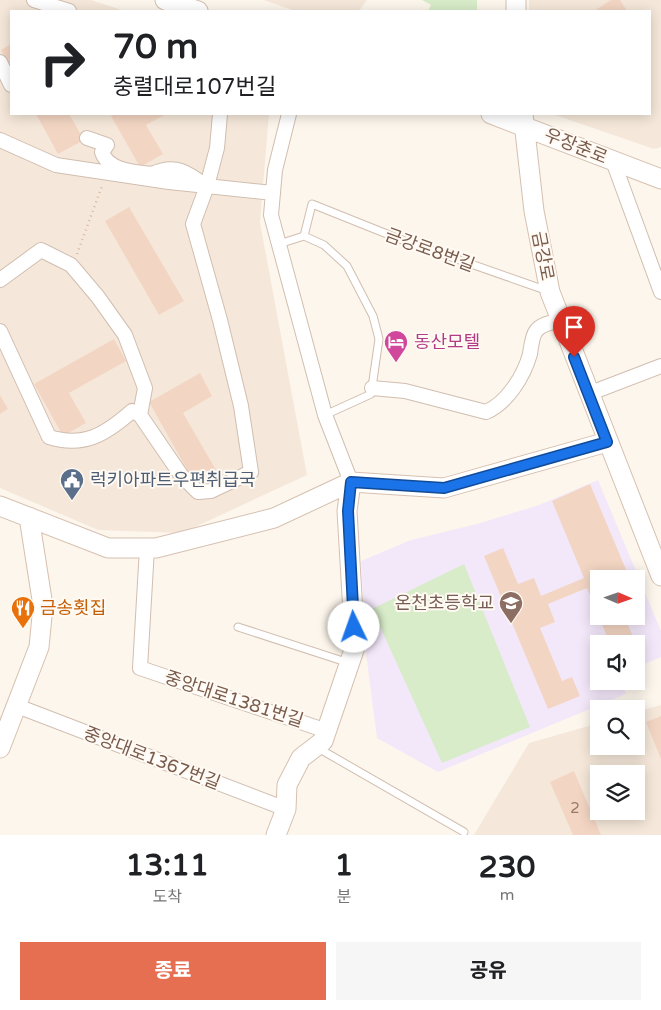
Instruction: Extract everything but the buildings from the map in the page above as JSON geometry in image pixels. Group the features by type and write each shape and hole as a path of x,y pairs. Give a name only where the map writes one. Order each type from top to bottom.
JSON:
{"street":[{"path":"34,0 66,10"},
{"path":"165,0 195,10"},
{"path":"0,62 10,82"},
{"path":"0,331 49,438 72,442 97,437 120,422 132,411 140,415 181,475 198,492 210,491 251,472 241,406 220,320 193,224 207,186 217,148 220,115"},
{"path":"289,115 275,170 271,216 325,415 351,482"},
{"name":"우장춘로","path":"498,115 524,119 613,161 661,179"},
{"name":"금강로","path":"524,119 534,211 550,292 588,394 661,576"},
{"path":"87,138 107,145 102,152 104,157 115,167 152,174 162,168 186,171 207,186"},
{"path":"0,140 56,165 106,173 273,193"},
{"path":"613,161 661,292"},
{"path":"0,280 41,250 71,265 98,297 125,335 145,388 140,415"},
{"path":"372,388 412,393 486,412 498,407 507,398 529,357 535,332 542,326 561,320"},
{"path":"588,394 661,366"},
{"path":"0,506 108,548 156,548 274,518 351,482 444,488 607,442"},
{"name":"중앙대로1381번길","path":"276,835 286,809 287,785 301,758 323,741 355,646 348,511 351,482"},
{"path":"0,748 39,646 43,606 29,517"},
{"name":"중앙대로1381번길","path":"147,548 140,668 327,731"},
{"name":"중앙대로1367번길","path":"17,706 286,809"}],"lane":[{"name":"금강로8번길","path":"304,236 312,204 397,238 550,292"},
{"path":"279,244 304,236 324,245 347,266 373,316 379,339 371,394 325,415"},
{"path":"238,627 350,664"},
{"name":"중앙대로1381번길","path":"316,747 464,832"}],"path":[{"path":"76,258 106,173"}],"shaded area":[{"path":"0,0 91,0 122,10 10,10 10,115 269,115 260,223 307,475 182,533 98,530 0,488"},
{"path":"264,0 367,0 360,10 292,10"},
{"path":"529,0 661,0 661,147 654,149 555,115 651,115 651,10 529,10"},
{"name":"온천초등학교","path":"598,480 636,570 590,570 590,625 645,625 645,593 661,631 661,657 645,664 645,635 590,635 590,690 624,690 626,694 612,700 590,700 590,709 438,772 377,738 366,653 361,561 411,540 477,524 539,505"},
{"path":"661,705 661,835 474,835 529,743 590,726 590,755 645,755 645,709"}],"green space":[{"path":"422,0 477,0 477,10 428,10 431,5"},
{"path":"464,564 530,727 442,763 372,609"}],"place":[{"name":"동산모텔","path":"396,363"},
{"name":"럭키아파트우편취급국","path":"72,501"},
{"name":"온천초등학교","path":"511,624"},
{"name":"금송횟집","path":"23,629"}],"route":[{"path":"354,627 348,511 351,482 387,486 444,488 607,442 574,357"}]}
